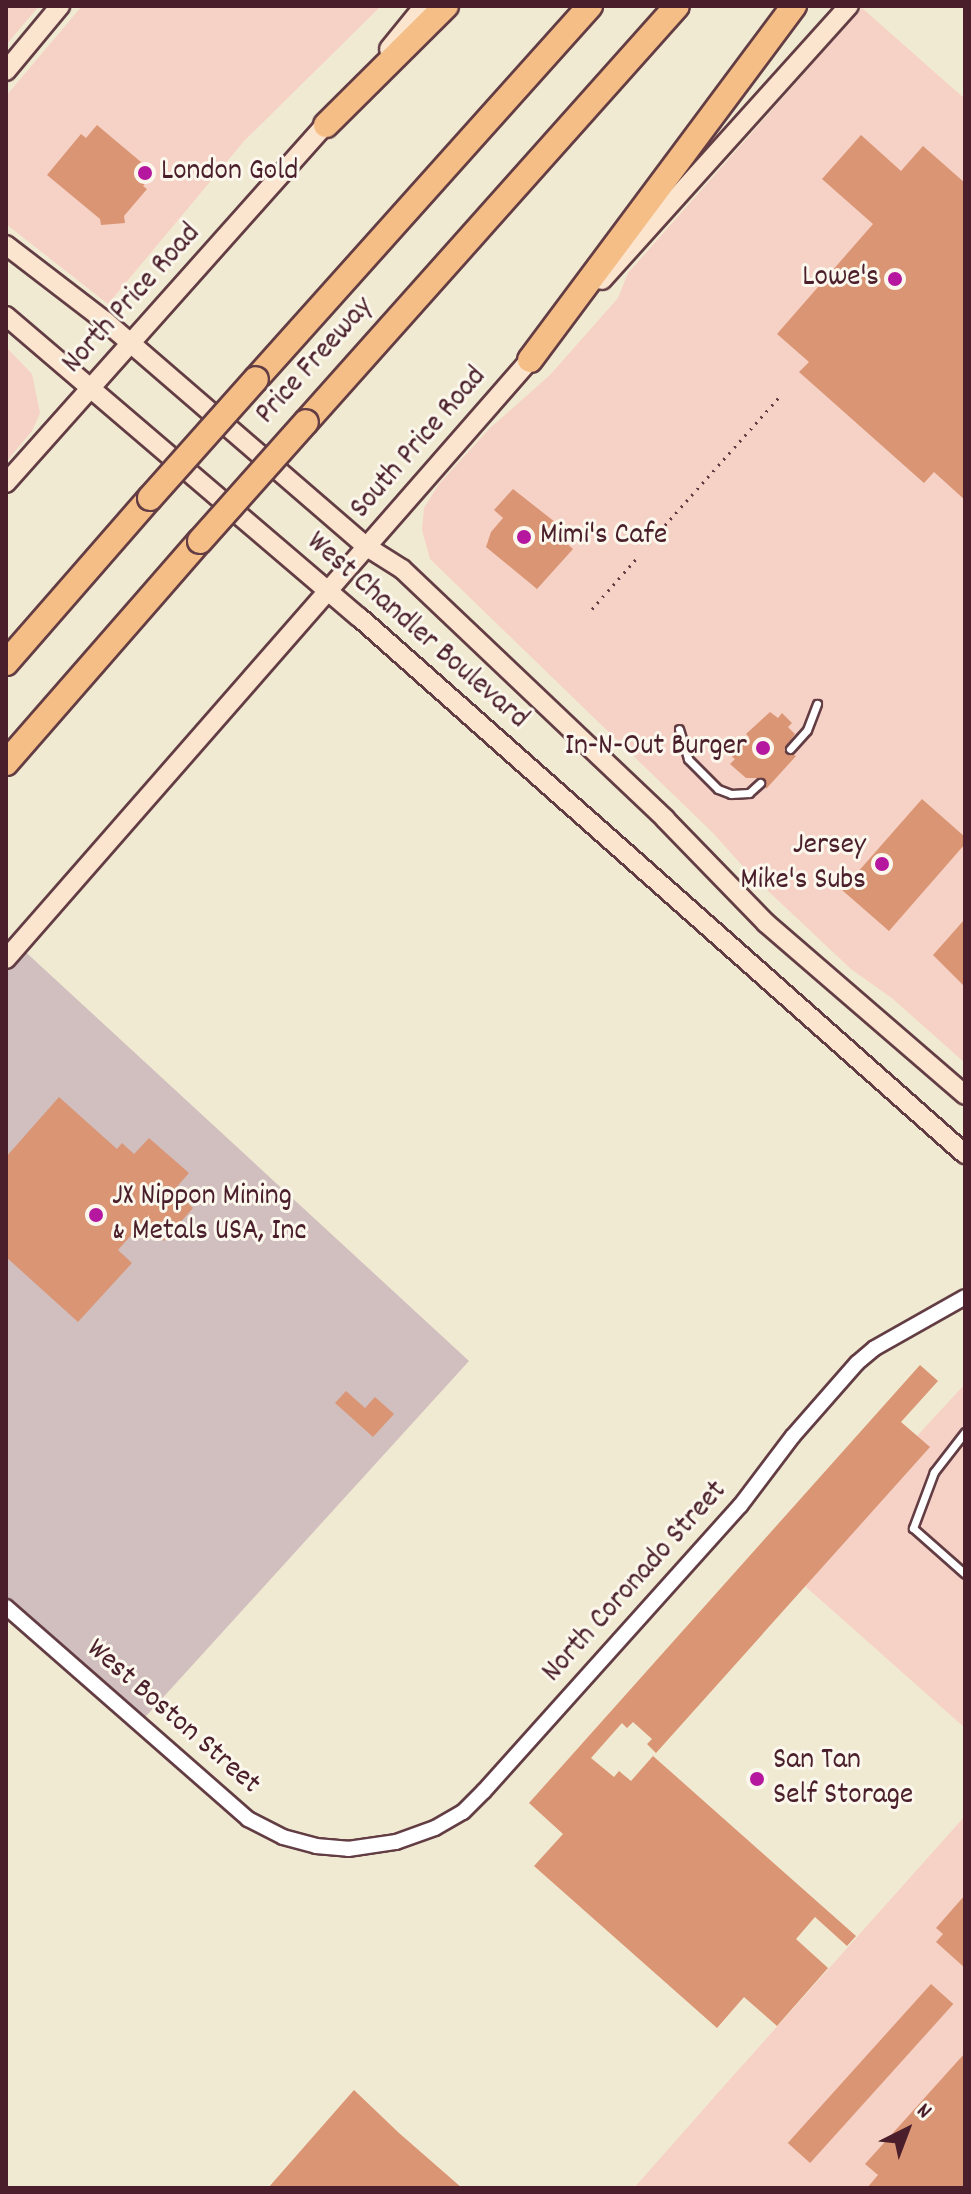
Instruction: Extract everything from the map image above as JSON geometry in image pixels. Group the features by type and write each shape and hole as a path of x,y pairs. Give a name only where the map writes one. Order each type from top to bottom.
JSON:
{"highway":[{"path":"326,125 446,6"},
{"name":"Price Freeway","path":"6,663 590,6"},
{"name":"Price Freeway","path":"6,763 677,6"},
{"path":"530,360 794,6"}],"main road":[{"path":"6,71 60,6"},
{"name":"North Price Road","path":"6,483 326,125 424,6"},
{"name":"South Price Road","path":"6,959 530,360 849,6"},
{"name":"West Chandler Boulevard","path":"6,245 131,343 367,547 402,569 665,819 793,948 965,1095"},
{"name":"West Chandler Boulevard","path":"6,316 328,591 965,1154"}],"street":[{"name":"North Coronado Street","path":"316,1846 348,1849 396,1842 435,1828 471,1805 740,1506 830,1390 875,1348 965,1297"},
{"name":"West Boston Street","path":"6,1607 241,1814 283,1837 316,1846"}],"lane":[{"path":"790,749 807,730 817,704"},
{"path":"679,729 688,759 718,789 731,794 749,793 760,783"},
{"path":"965,1432 934,1472 913,1528 965,1574"}],"path":[{"path":"649,543 779,397"},
{"path":"592,609 636,559"}],"shaded area":[{"path":"6,6 39,6 6,45"},
{"path":"82,6 381,6 244,141 108,304 6,224 6,96"},
{"path":"862,8 965,99 965,1063 893,999 851,969 748,872 713,833 430,559 422,530 424,508 439,484 489,429 550,375 618,298 628,273"},
{"path":"6,347 32,374 40,413 32,431 6,462"},
{"path":"18,945 469,1361 138,1725 6,1608 6,958"},
{"path":"965,1384 965,1728 805,1586 917,1436"},
{"path":"965,1816 965,2188 634,2188 724,2086"}],"building":[{"path":"97,125 154,173 143,186 147,189 124,216 125,223 101,225 100,219 47,175 81,134 86,138"},
{"name":"Lowe's","path":"861,135 901,171 923,146 965,183 965,500 934,472 924,483 799,372 809,362 777,334 873,224 822,179"},
{"name":"Mimi's Cafe","path":"513,489 560,526 555,533 573,549 537,589 486,547 491,532 503,518 494,510"},
{"path":"770,712 778,718 782,713 792,723 788,727 795,734 784,750 796,756 766,789 764,778 746,778 730,764 749,737 746,734"},
{"path":"922,799 965,837 965,844 889,931 842,890"},
{"path":"965,919 965,987 933,955"},
{"name":"JX Nippon Mining & Metals USA, Inc","path":"59,1097 117,1149 122,1143 134,1154 149,1138 189,1173 174,1190 193,1208 164,1241 143,1222 118,1250 132,1263 78,1322 6,1257 6,1157"},
{"path":"920,1365 938,1381 901,1422 930,1447 656,1753 647,1744 652,1739 633,1722 627,1728 622,1723 591,1758 614,1777 619,1771 631,1781 653,1756 856,1936 847,1946 815,1917 796,1939 828,1968 777,2026 744,1997 717,2028 534,1866 563,1834 529,1803"},
{"path":"346,1391 365,1408 375,1397 394,1414 373,1437 335,1403"},
{"path":"965,1895 965,1968 936,1942 943,1934 936,1928"},
{"path":"931,1984 953,2004 810,2163 788,2143"},
{"path":"965,2053 965,2188 867,2188 878,2175 865,2164"},
{"path":"354,2090 399,2133 462,2188 268,2188"}],"place":[{"name":"London Gold","path":"145,173"},
{"name":"Lowe's","path":"895,279"},
{"name":"Mimi's Cafe","path":"524,537"},
{"name":"In-N-Out Burger","path":"763,748"},
{"name":"Jersey Mike's Subs","path":"882,864"},
{"name":"JX Nippon Mining & Metals USA, Inc","path":"96,1215"},
{"name":"San Tan Self Storage","path":"757,1779"}]}
